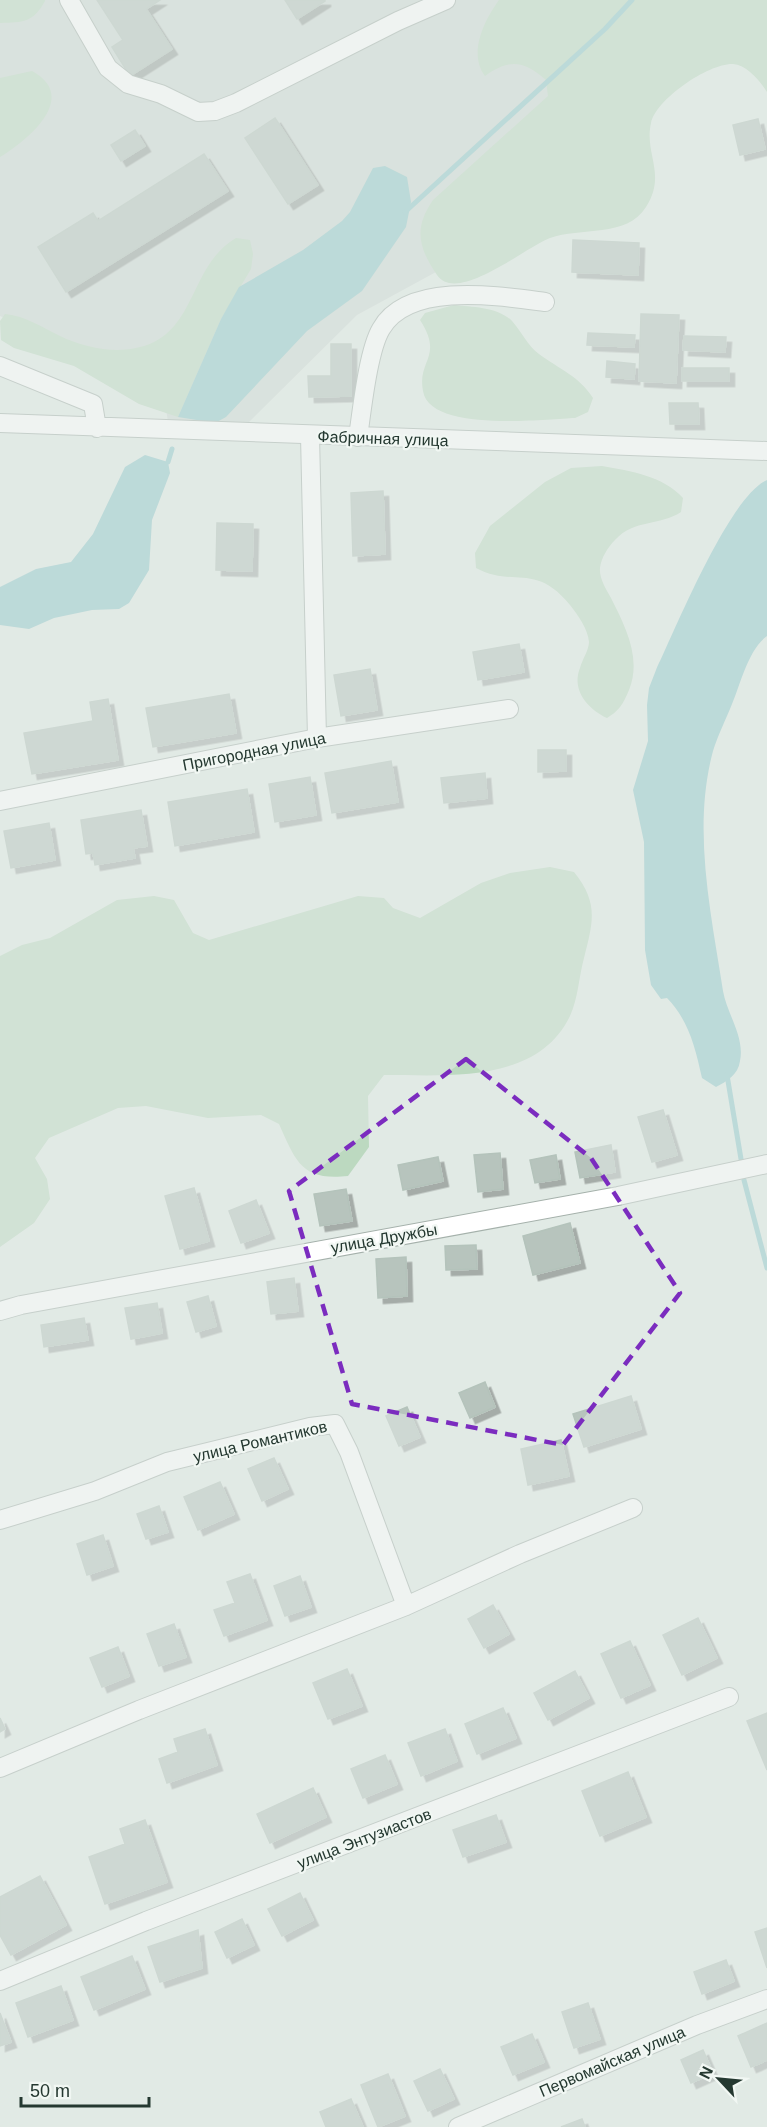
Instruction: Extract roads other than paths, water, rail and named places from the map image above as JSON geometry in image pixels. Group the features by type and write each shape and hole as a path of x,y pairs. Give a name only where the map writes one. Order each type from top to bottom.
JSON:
{"street":[{"path":"69,0 108,68 128,84 160,94 198,112 215,111 236,104 398,21 446,0"},
{"path":"358,437 367,379 380,330 394,311 434,298 485,295 545,302"},
{"path":"0,366 93,404 97,428"},
{"name":"Фабричная улица","path":"0,423 767,451"},
{"path":"310,436 317,738"},
{"name":"Пригородная улица","path":"0,801 317,738 509,709"},
{"name":"улица Дружбы","path":"0,1311 21,1305 618,1196 767,1164"},
{"name":"улица Романтиков","path":"0,1520 95,1491 167,1462 310,1426 335,1424 349,1452 406,1606"},
{"path":"0,1768 139,1710 406,1606 520,1554 633,1508"},
{"name":"улица Энтузиастов","path":"0,1981 157,1917 729,1697"},
{"name":"Первомайская улица","path":"458,2127 697,2025 767,1999"}],"water":[{"path":"385,166 407,177 411,202 406,227 362,291 307,331 226,417 215,423 178,417 221,319 239,287 303,250 342,221 350,212 373,168"},
{"path":"145,455 168,462 170,473 152,520 149,570 129,603 119,609 92,610 54,618 29,629 0,625 0,587 36,569 71,562 93,534 125,467"},
{"path":"767,480 767,636 760,642 750,658 715,745 707,781 704,810 706,871 713,932 725,1000 738,1034 741,1052 739,1066 734,1074 716,1087 702,1078 694,1045 681,1016 667,998 661,999 651,985 645,950 644,842 633,790 648,741 647,705 649,688 656,670 720,537 752,491"}],"waterway":[{"path":"405,212 605,29 632,0"},
{"path":"168,462 172,449"},
{"path":"727,1075 741,1159"},
{"path":"744,1180 767,1268"}]}
